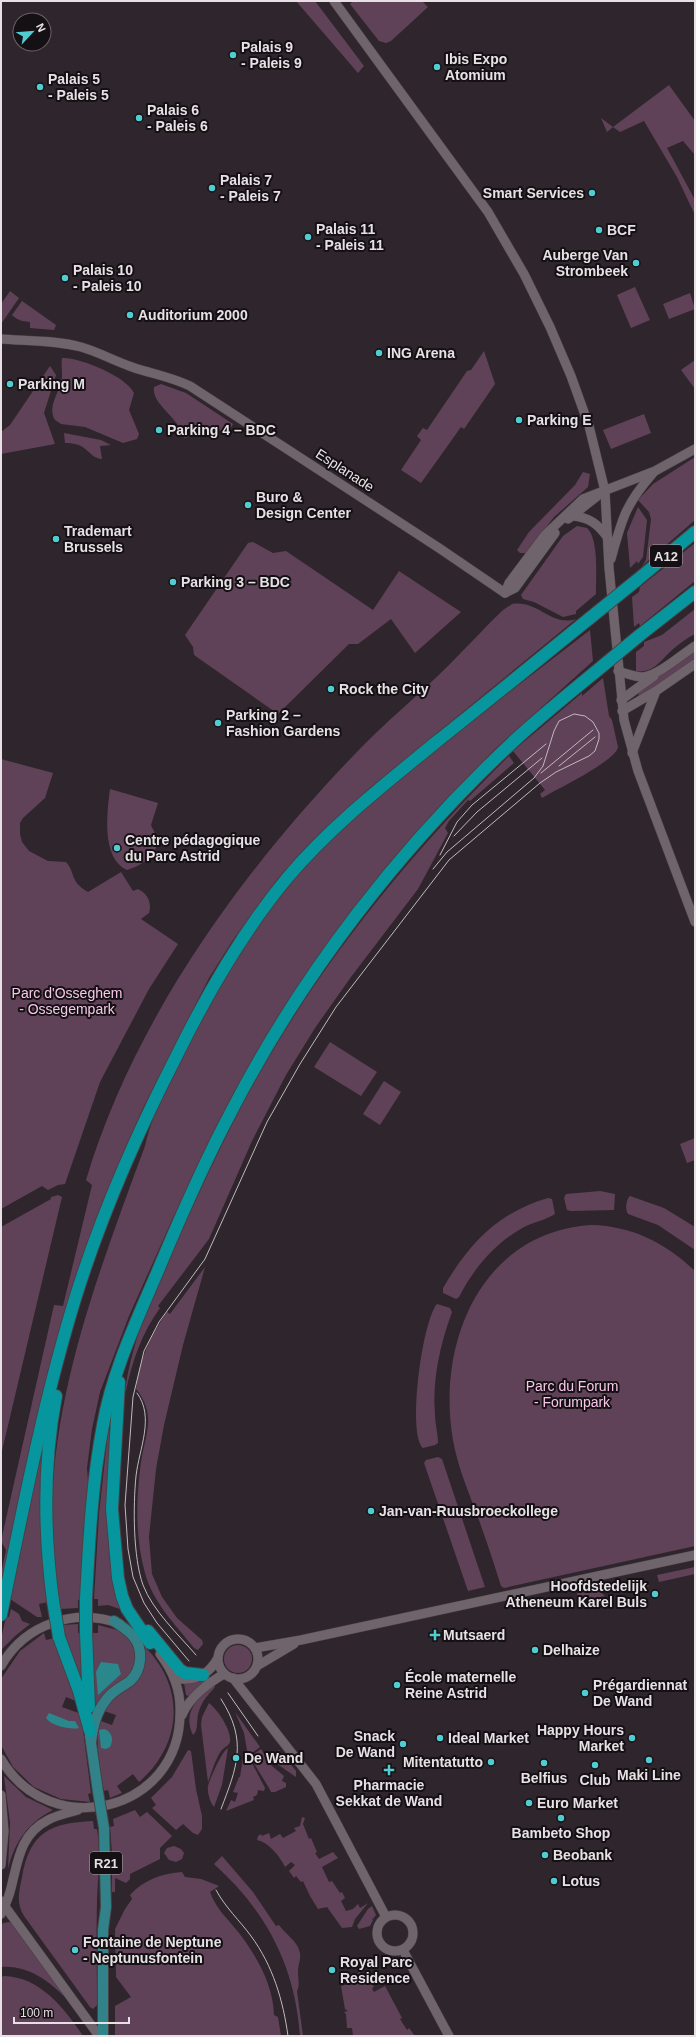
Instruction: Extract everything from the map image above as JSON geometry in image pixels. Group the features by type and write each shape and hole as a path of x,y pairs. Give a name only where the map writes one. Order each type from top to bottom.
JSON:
{"highway":[{"name":"A12","path":"102,1225 146,1118 204,1000 237,946 279,888 323,839 357,807 695,532"},
{"path":"90,1737 86,1599 90,1535 103,1424 121,1361 184,1208 214,1144 269,1044 316,972 386,878 445,810 514,741 640,635 695,592"},
{"path":"90,1737 79,1690 59,1637 53,1602 46,1522 47,1474 50,1437 67,1347 102,1225"},
{"path":"1,1615 38,1440 55,1373 75,1299 102,1225"},
{"path":"121,1361 113,1495 115,1555 118,1578 124,1601 133,1619 150,1643"},
{"path":"115,1555 126,1593 141,1622 180,1670 203,1675"}],"main road":[{"path":"334,1 477,195 524,274 558,345 583,408 605,491 609,568 622,711 632,753 695,922"},
{"name":"Esplanade","path":"1,340 70,344 101,353 130,367 165,375 198,391 434,544 505,593"},
{"path":"505,593 510,583 559,520 585,497 605,491 655,471 695,449"},
{"path":"609,568 621,523 627,507 632,498 655,471"},
{"path":"505,593 515,588 554,534 572,516 605,491"},
{"path":"572,516 583,517 593,521 608,538"},
{"path":"621,700 695,646"},
{"path":"622,711 656,691 695,664"},
{"path":"618,671 642,677 662,669"},
{"path":"632,753 656,691"},
{"path":"255,1648 300,1640 695,1555"},
{"path":"1,1666 21,1641 41,1627 55,1621 80,1617 114,1621 133,1630 150,1643 164,1659 174,1678 180,1698 180,1719 176,1742 170,1756 152,1781 128,1799 99,1808 83,1809 68,1807 40,1798 16,1779 1,1759"},
{"path":"90,1737 101,1707 111,1694 133,1677 140,1664 140,1652 137,1641 127,1630 114,1621"},
{"path":"174,1678 196,1679 203,1675 211,1669 224,1644 235,1639 246,1640 255,1648 258,1655 257,1666"},
{"path":"228,1676 238,1679 248,1677 257,1666 300,1640"},
{"path":"218,1658 218,1664 316,1784 386,1918"},
{"path":"180,1719 188,1703 228,1676"},
{"name":"R21","path":"90,1737 104,1828 106,1907 103,1930 103,2036"},
{"path":"1,1795 4,1832 1,1865"},
{"path":"83,1809 54,1817 40,1824 30,1834 19,1852 11,1890 2,1907 99,2036"},
{"path":"398,1915 405,1918 411,1924 413,1932 412,1939 403,1950 392,1951 385,1948 380,1943 377,1936 378,1928 386,1918 398,1915"},
{"path":"403,1950 449,2036"}],"green space":[{"path":"296,1 315,1 364,66 358,73"},
{"path":"353,1 422,1 428,7 391,41 386,43 379,41 350,4"},
{"path":"669,85 695,121 695,155 683,141 667,148 695,200 694,213 677,177 644,121 620,132 613,127"},
{"path":"601,118 613,127 607,132"},
{"path":"635,287 650,320 631,328 617,295"},
{"path":"10,291 19,298 1,324 1,304"},
{"path":"690,293 695,309 669,319 663,304"},
{"path":"22,301 56,325 54,330 30,328 30,322 18,320 14,317 12,315"},
{"path":"484,351 495,384 464,429 461,427 421,483 401,470 421,440 417,436 423,428 427,430 467,371 471,370"},
{"path":"62,358 90,364 112,374 122,380 129,387 134,393 129,410 139,434 137,439 123,443 85,427 61,424 55,420 52,409 62,380"},
{"path":"695,360 695,389 681,370"},
{"path":"50,366 56,375 44,413 55,444 1,454 1,432 10,425"},
{"path":"161,384 186,393 233,424 231,428 184,438 177,424 161,405 154,393 154,387"},
{"path":"644,414 651,433 611,449 603,430"},
{"path":"64,433 101,440 111,445 100,446 102,459 97,458 79,445 65,443"},
{"path":"695,457 695,520 642,566 646,560 651,519 649,512 638,500 653,484"},
{"path":"583,472 590,474 588,487 554,517 526,553 520,553 517,550 529,532 575,485"},
{"path":"638,507 647,520 643,557 638,564 637,561 630,568 627,533"},
{"path":"577,526 587,528 591,533 596,559 596,594 576,611 576,614 563,617 534,602 523,599 521,595 563,536"},
{"path":"253,542 273,553 286,551 373,610 399,571 461,612 415,653 391,619 358,644 349,644 278,714 194,655 193,647 185,635 248,543"},
{"path":"695,543 695,581 640,626 639,623 634,627 632,597 639,592 640,587"},
{"path":"512,604 530,606 551,617 559,619 576,619 370,788 313,840 276,881 233,940 209,978 142,1110 109,1189 1,1597 1,1574 6,1550 1,1541 54,1305 63,1306 92,1185 86,1180 106,1121 132,1064 161,1007 195,952 231,900 271,849 312,801 365,743 438,675 503,610"},
{"path":"695,609 695,634 677,646 652,668 636,671 636,652 644,646 644,642 662,635"},
{"path":"590,630 593,661 494,750 430,817 384,871 343,922 306,975 234,1092 172,1220 129,1316 100,1392 92,1429 87,1468 89,1494 82,1599 78,1600 78,1608 60,1609 53,1549 53,1490 59,1431 71,1373 86,1315 154,1116 173,1073 207,1010 243,948 285,890 315,856 345,826 425,759"},
{"path":"695,651 695,661 639,698 638,691"},
{"path":"603,678 609,716 612,720 618,747 615,753 597,767 542,798 540,794 545,790 513,751 582,693 582,696"},
{"path":"509,756 514,763 470,801 468,800 449,821 445,828 448,833 418,889 351,977 315,1028 286,1075 252,1141 209,1239 158,1306 160,1308 148,1327 138,1348 125,1391 134,1347 158,1283 227,1134 280,1038 338,951 370,910 437,831"},
{"name":"Parc d'Osseghem - Ossegempark","path":"1,759 53,773 45,798 23,818 20,823 22,842 29,851 48,861 66,862 75,881 88,892 121,872 133,891 138,889 147,896 150,906 149,913 141,919 178,944 149,989 100,1082 65,1184 58,1185 48,1190 42,1186 1,1209"},
{"path":"110,789 158,803 151,825 157,838 156,848 146,861 127,870 119,864 113,856 109,845 107,822"},
{"path":"330,1042 377,1072 361,1096 314,1067"},
{"path":"384,1081 401,1092 380,1125 363,1114"},
{"path":"695,1138 695,1160 687,1163 680,1144"},
{"path":"600,1191 615,1194 614,1210 567,1210 564,1198 566,1194"},
{"path":"58,1195 62,1197 1,1455 1,1227 51,1199 51,1197"},
{"path":"630,1196 664,1208 695,1227 695,1250 658,1225 628,1214 626,1205"},
{"path":"548,1198 552,1199 555,1214 513,1233 486,1257 471,1276 459,1297 456,1299 443,1293 443,1288 463,1257 486,1232 499,1221 514,1212 530,1204"},
{"name":"Parc du Forum - Forumpark","path":"591,1225 620,1229 648,1238 672,1252 695,1271 695,1546 504,1588 501,1586 462,1474 453,1440 450,1403 452,1366 460,1331 475,1298 495,1270 521,1248 553,1232"},
{"path":"205,1267 183,1345 164,1425 156,1469 149,1537 152,1574 162,1597 177,1618 202,1640 203,1644 198,1650 194,1648 159,1604 145,1573 139,1546 137,1504 139,1476 148,1428 148,1417 141,1395 136,1389 137,1379 146,1349 155,1330 167,1312 170,1314"},
{"path":"437,1304 450,1308 452,1312 444,1337 436,1376 434,1402 438,1443 423,1448 418,1438 416,1422 418,1377 426,1332 431,1314"},
{"path":"108,1431 111,1431 123,1610 108,1605 98,1606 98,1599 94,1599 99,1514"},
{"path":"41,1451 45,1452 48,1602 39,1604 42,1617 37,1617 10,1599"},
{"path":"438,1457 442,1459 485,1587 468,1591 424,1463 426,1460"},
{"path":"695,1567 695,1574 659,1582 657,1575"},
{"path":"642,1579 649,1586 621,1593 620,1583"},
{"path":"596,1588 605,1596 578,1602 577,1593"},
{"path":"11,1609 19,1614 22,1621 30,1624 1,1650 1,1639 6,1617 9,1617"},
{"path":"78,1624 78,1633 81,1633 82,1682 61,1637 65,1636 63,1625"},
{"path":"98,1625 125,1632 137,1650 135,1669 95,1709 91,1633 98,1633"},
{"path":"44,1633 46,1640 55,1638 78,1702 66,1697 62,1707 81,1714 91,1793 88,1794 90,1802 61,1799 34,1787 13,1767 1,1745 1,1679 20,1651"},
{"path":"143,1645 157,1661 167,1678 172,1696 174,1715 171,1733 164,1750 154,1767 139,1782 133,1774 117,1786 122,1793 110,1798 108,1790 104,1791 98,1756 98,1720 112,1725 116,1715 101,1710 106,1703 128,1686"},
{"path":"238,1645 248,1649 252,1659 248,1669 238,1673 228,1669 224,1659 228,1649"},
{"path":"207,1675 209,1679 189,1696 186,1695 184,1683"},
{"path":"214,1684 215,1687 200,1707 196,1731 193,1735 189,1719 193,1706 197,1700"},
{"path":"209,1703 220,1715 226,1726 229,1732 230,1742 229,1745 222,1750 215,1762 208,1782 201,1725 202,1717"},
{"path":"235,1712 260,1747 248,1756 244,1733"},
{"path":"228,1748 222,1785 214,1807 209,1797 208,1786 220,1759"},
{"path":"261,1749 272,1766 284,1776 282,1781 286,1783 286,1787 275,1792 271,1792 250,1757"},
{"path":"188,1750 191,1751 196,1789 202,1816 202,1829 198,1835 193,1833 183,1824 176,1830 152,1808 156,1805 151,1798 172,1777"},
{"path":"279,1750 296,1771 296,1777 277,1764 271,1756"},
{"path":"243,1758 252,1763 265,1788 264,1791 258,1790 257,1795 253,1797 254,1800 226,1811 231,1800 235,1802 238,1793 233,1792 240,1777"},
{"path":"4,1776 26,1797 53,1810 36,1821 24,1834 14,1850 8,1869 10,1823"},
{"path":"135,1810 140,1817 147,1812 172,1836 160,1848 160,1859 130,1874 130,1879 126,1883 115,1878 115,1892 112,1892 110,1827 114,1826 113,1819"},
{"path":"302,1817 305,1818 303,1824 309,1839 311,1838 317,1852 315,1853 319,1859 333,1852 338,1858 322,1867 329,1882 332,1881 340,1893 342,1892 345,1898 341,1901 346,1911 353,1909 358,1904 360,1908 368,1903 355,1919 352,1927 342,1928 327,1907 318,1909 303,1881 301,1882 296,1876 294,1878 289,1871 295,1865 291,1862 285,1867 270,1847 257,1840 258,1836 261,1834 262,1836 269,1833 271,1839 280,1834 283,1838 296,1831 294,1828 300,1826"},
{"path":"93,1821 94,1829 97,1829 99,1856 97,1913 97,2005 93,2009 90,2007 24,1916 21,1911 19,1897 26,1862 30,1850 37,1840 44,1833 65,1824"},
{"path":"174,1846 181,1849 184,1853 182,1859 176,1862 169,1860 164,1853 167,1848"},
{"path":"222,1856 253,1892 276,1926 279,1925 282,1928 299,1949 300,1958 297,1991 303,2036 300,2036 292,1986 275,1941 263,1920 249,1901 214,1864"},
{"path":"182,1872 185,1877 201,1879 219,1886 210,1892 219,1909 246,1942 263,1971 271,1992 274,2015 278,2017 281,2036 115,2036 115,2006 131,1997 116,1977 115,1929 132,1899 130,1895 135,1890 147,1881 154,1878"},
{"path":"372,1906 376,1915 373,1919 371,1918 373,1920 370,1926 359,1929 357,1926 368,1909"},
{"path":"3,1923 12,1923 70,2002 55,1988 31,1972 12,1967 1,1967 1,1927"},
{"path":"360,1972 361,1983 365,1983 365,1980 368,1981 370,1978 372,1979 370,1984 374,1986 372,1989 374,1992 385,1986 402,2018 400,2019 407,2030 409,2028 415,2036 353,2036 352,2028 347,2028 346,2014 344,2012 348,2011 345,2009 341,1986 348,1984 347,1980 344,1980 343,1974 351,1973 355,1980 359,1980 358,1973"},
{"path":"4,1976 29,1982 40,1988 68,2015 83,2036 1,2036 1,1977"}],"water":[{"path":"101,1662 118,1664 121,1674 98,1695 96,1672"},
{"path":"49,1713 69,1721 75,1721 79,1728 66,1728 52,1723 46,1718"},
{"path":"104,1729 112,1736 110,1747 106,1749 101,1748 99,1730"}],"tram line":[{"path":"189,1661 157,1623 144,1603 133,1577 128,1549 125,1505 133,1397 144,1351 159,1322 205,1259 267,1122 300,1064 336,1007 449,860 540,783 556,772 589,756 595,751 599,739 599,733 593,722 585,716 574,714 559,721 554,731 543,766 534,778 447,852 433,869"},
{"path":"541,773 593,730"},
{"path":"559,766 595,737"},
{"path":"440,855 457,822 472,805 546,744"},
{"path":"454,836 477,812 542,758"},
{"path":"137,1393 145,1412 144,1433 136,1476 134,1502 137,1560 140,1574 147,1595 159,1613 196,1655"},
{"path":"228,1693 258,1736"},
{"path":"221,1699 235,1728 237,1741 237,1754 232,1780 221,1809"},
{"path":"216,1890 228,1908 259,1947 271,1971 280,1996 288,2036"}],"place":[{"name":"Palais 9 - Paleis 9","path":"233,55"},
{"name":"Ibis Expo Atomium","path":"437,67"},
{"name":"Palais 5 - Paleis 5","path":"40,87"},
{"name":"Palais 6 - Paleis 6","path":"139,118"},
{"name":"Palais 7 - Paleis 7","path":"212,188"},
{"name":"Smart Services","path":"592,193"},
{"name":"BCF","path":"599,230"},
{"name":"Palais 11 - Paleis 11","path":"308,237"},
{"name":"Auberge Van Strombeek","path":"636,263"},
{"name":"Palais 10 - Paleis 10","path":"65,278"},
{"name":"Auditorium 2000","path":"130,315"},
{"name":"ING Arena","path":"379,353"},
{"name":"Parking M","path":"10,384"},
{"name":"Parking E","path":"519,420"},
{"name":"Parking 4 – BDC","path":"159,430"},
{"name":"Buro & Design Center","path":"248,505"},
{"name":"Trademart Brussels","path":"56,539"},
{"name":"Parking 3 – BDC","path":"173,582"},
{"name":"Rock the City","path":"331,689"},
{"name":"Parking 2 – Fashion Gardens","path":"218,723"},
{"name":"Centre pédagogique du Parc Astrid","path":"117,848"},
{"name":"Jan-van-Ruusbroeckollege","path":"371,1511"},
{"name":"Hoofdstedelijk Atheneum Karel Buls","path":"655,1594"},
{"name":"Mutsaerd","path":"435,1635"},
{"name":"Delhaize","path":"535,1650"},
{"name":"École maternelle Reine Astrid","path":"397,1685"},
{"name":"Prégardiennat De Wand","path":"585,1693"},
{"name":"Ideal Market","path":"440,1738"},
{"name":"Happy Hours Market","path":"632,1738"},
{"name":"Snack De Wand","path":"403,1744"},
{"name":"De Wand","path":"236,1758"},
{"name":"Maki Line","path":"649,1760"},
{"name":"Mitentatutto","path":"491,1762"},
{"name":"Belfius","path":"544,1763"},
{"name":"Club","path":"595,1765"},
{"name":"Pharmacie Sekkat de Wand","path":"389,1770"},
{"name":"Euro Market","path":"529,1803"},
{"name":"Bambeto Shop","path":"561,1818"},
{"name":"Beobank","path":"545,1855"},
{"name":"Lotus","path":"554,1881"},
{"name":"Fontaine de Neptune - Neptunusfontein","path":"75,1950"},
{"name":"Royal Parc Residence","path":"332,1970"}]}
